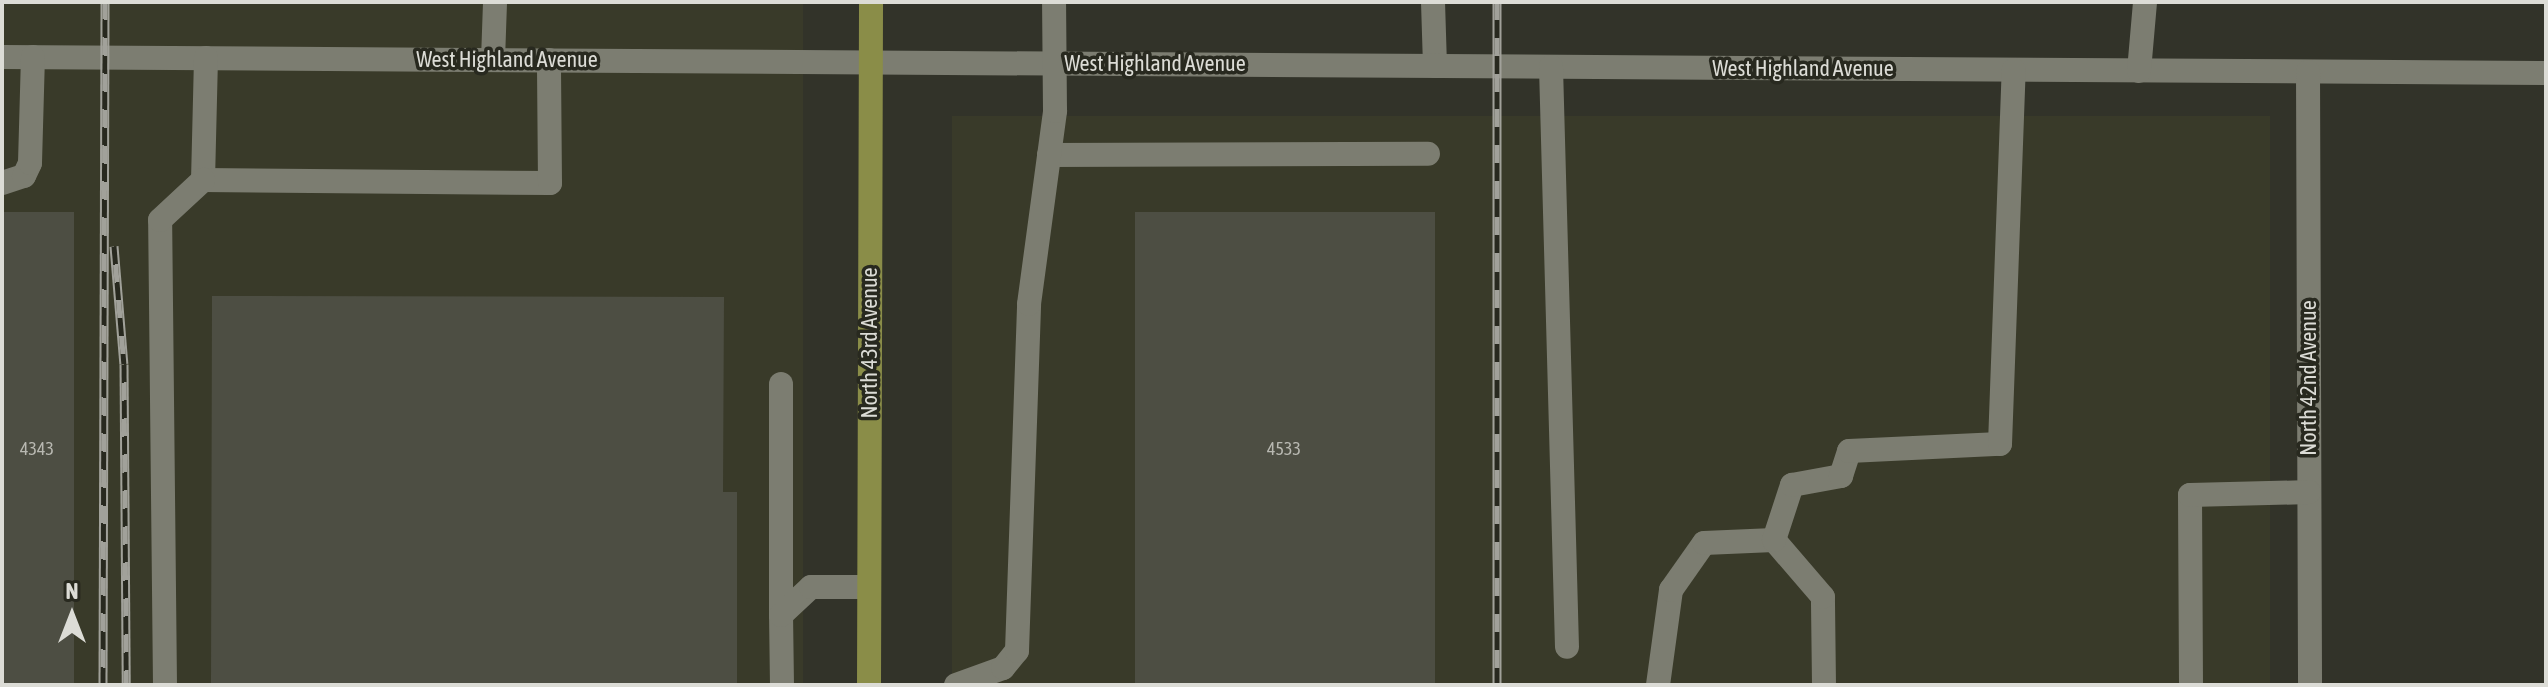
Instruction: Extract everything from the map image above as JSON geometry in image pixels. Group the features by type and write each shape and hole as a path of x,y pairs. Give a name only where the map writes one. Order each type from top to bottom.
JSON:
{"main road":[{"name":"North 43rd Avenue","path":"869,685 871,2"}],"street":[{"path":"493,60 495,2"},
{"path":"956,685 1003,668 1017,651 1029,304 1049,155 1054,2"},
{"path":"1433,2 1435,66"},
{"path":"2139,71 2145,2"},
{"name":"West Highland Avenue","path":"2,57 2546,73"},
{"path":"2,183 24,176 30,163 33,57"},
{"path":"203,180 206,58"},
{"path":"165,685 160,220 203,180 550,183 549,60"},
{"path":"1551,67 1567,647"},
{"path":"1774,540 1792,485 1841,476 1849,451 2000,444 2014,70"},
{"name":"North 42nd Avenue","path":"2308,72 2310,685"},
{"path":"1049,155 1428,154"},
{"path":"781,384 782,685"},
{"path":"2191,685 2190,495 2309,492"},
{"path":"1658,685 1671,590 1704,543 1774,540"},
{"path":"1774,540 1823,597 1824,685"},
{"path":"781,615 811,587 869,587"},
{"path":"869,685 882,685"}],"shaded area":[{"path":"2,2 803,2 803,685 2,685"},
{"path":"952,116 2270,116 2270,685 952,685"}],"building":[{"path":"2,212 74,212 74,685 2,685"},
{"path":"1135,212 1435,212 1435,685 1135,685"},
{"path":"212,296 724,297 723,492 737,492 737,685 211,685"}],"railway":[{"path":"103,685 105,2"},
{"path":"1497,2 1497,685"},
{"path":"114,246 124,364 126,685"}]}
